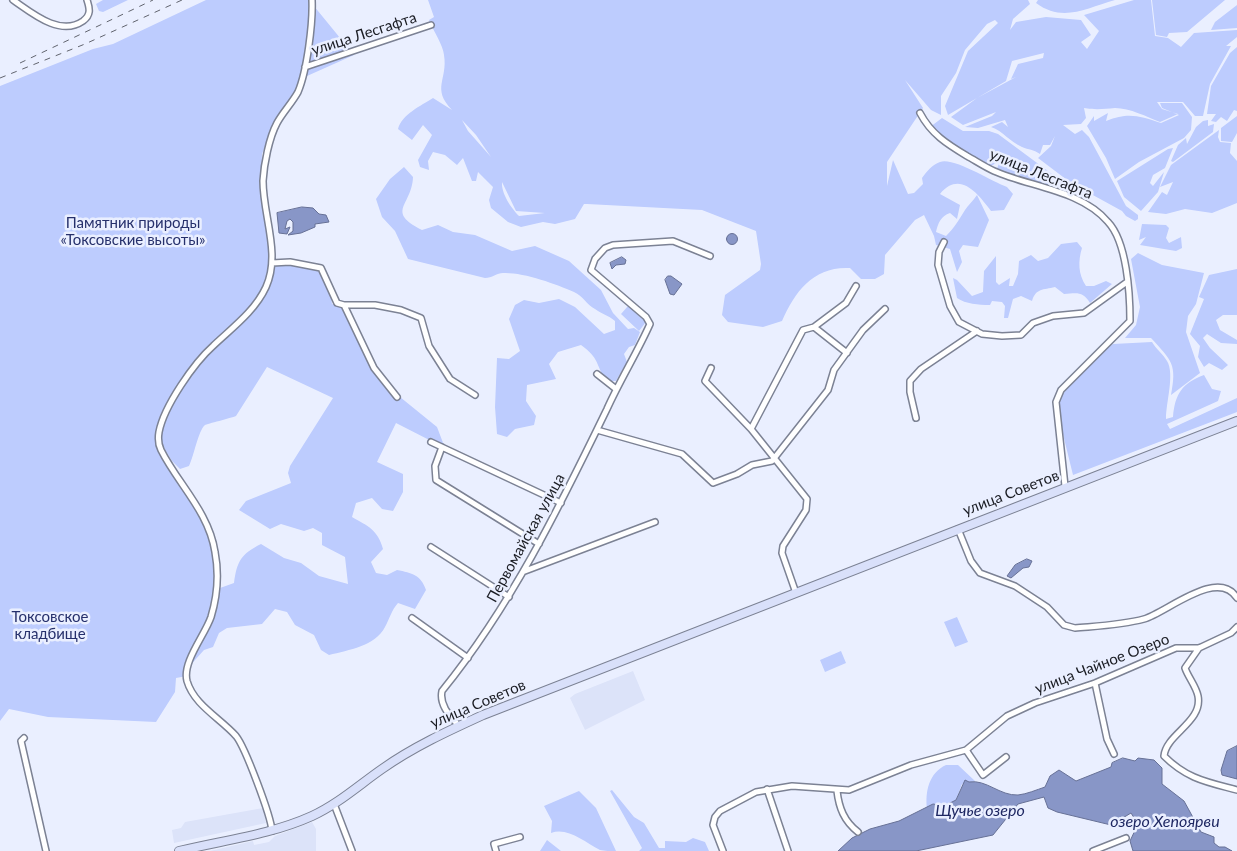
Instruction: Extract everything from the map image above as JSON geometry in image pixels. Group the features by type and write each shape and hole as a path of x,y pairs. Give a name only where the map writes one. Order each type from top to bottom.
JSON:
{"main road":[{"name":"улица Советов","path":"179,851 207,848 272,831 312,816 334,804 399,758 459,726 958,528 1237,421"}],"street":[{"path":"13,0 43,19 61,27 71,26 88,17 90,11 87,0"},
{"path":"272,831 240,742 205,708 190,689 186,678 188,663 211,618 216,587 216,555 209,529 187,489 160,448 158,440 159,430 167,411 199,361 244,318 260,299 267,286 272,263 263,181 272,137 277,123 297,93 305,67 312,0"},
{"name":"улица Лесгафта","path":"305,67 431,25"},
{"name":"улица Лесгафта","path":"920,113 928,128 946,144 993,171 1092,207 1109,222 1118,238 1127,282 1130,321 1070,379 1061,390 1056,402 1066,486"},
{"name":"Первомайская улица","path":"459,726 440,698 442,691 468,658 525,571 650,324 646,317 591,270 595,259 605,248 613,245 673,241 710,256"},
{"path":"944,242 938,252 938,265 950,306 959,322 977,332 1002,336 1021,335 1033,324 1053,316 1084,314 1127,282"},
{"path":"272,263 290,262 321,268 337,303 344,305 375,305 400,310 421,318 429,346 450,379 475,395"},
{"path":"751,428 802,330 814,327 846,303 856,286"},
{"path":"344,305 374,368 397,397"},
{"path":"596,430 682,454 713,483 737,474 752,464 772,461 828,390 834,370 869,324 885,309"},
{"path":"814,327 847,353"},
{"path":"916,418 910,392 910,381 921,370 977,332"},
{"path":"711,368 704,381 751,428 806,494 808,503 783,546 782,553 796,593"},
{"path":"597,374 616,389"},
{"path":"430,442 561,503"},
{"path":"442,448 436,466 436,480 539,544"},
{"path":"525,571 655,522"},
{"path":"958,528 971,561 980,573 1014,586 1047,607 1064,625 1075,628 1145,618 1202,590 1215,587 1227,589 1237,598"},
{"path":"431,547 509,597"},
{"path":"412,618 468,658"},
{"path":"1200,648 1237,627"},
{"name":"улица Чайное Озеро","path":"837,791 858,787 911,765 966,750 1014,712 1095,683 1176,648 1200,648"},
{"name":"улица Чайное Озеро","path":"1200,648 1185,668 1198,696 1196,712 1174,739 1164,756 1188,776 1237,790"},
{"path":"1095,683 1107,739 1114,754"},
{"path":"24,738 21,741 46,851"},
{"path":"966,750 983,775 1006,757"},
{"path":"723,851 713,825 715,817 720,811 749,795 767,789 802,785 837,791 838,804 844,816 858,832"},
{"path":"767,789 788,851"},
{"path":"334,804 352,851"},
{"path":"496,851 494,844 520,837"},
{"path":"1093,851 1126,838"}],"shaded area":[{"path":"633,671 645,700 585,730 570,698 575,694"},
{"path":"263,808 266,823 174,843 172,830 181,828 185,822"},
{"path":"312,822 316,829 316,851 210,851 253,841 254,845 269,842 275,836"}],"green space":[{"path":"103,0 128,0 103,12 99,11 96,4"},
{"name":"Памятник природы «Токсовские высоты»","path":"206,0 309,0 354,55 307,76 269,136 262,154 261,183 266,202 270,263 289,263 321,269 330,289 332,304 343,307 372,369 397,397 400,397 437,427 445,448 396,423 377,462 403,474 403,492 393,511 382,509 372,498 356,503 352,517 372,529 381,543 383,549 371,562 376,573 387,575 397,570 411,574 419,578 426,590 415,609 398,603 385,627 375,639 361,646 329,655 321,650 314,635 295,625 287,612 275,609 262,624 227,628 219,633 213,647 204,650 187,669 187,676 176,678 175,692 156,722 48,717 9,709 0,721 0,86 93,49 113,44","holes":["267,367 333,398 290,466 288,473 291,483 246,501 239,510 270,529 281,524 304,531 313,528 322,533 322,545 345,557 348,584 319,576 301,563 284,558 261,544 249,551 241,559 234,583 220,588 213,540 191,500 158,449 159,440 172,461 180,469 189,466 198,438 205,425 236,416"]},
{"path":"428,0 1028,0 1030,4 1013,19 1010,30 1016,22 1046,17 1081,20 1091,35 1081,42 1087,49 1099,31 1084,15 1134,0 1151,0 1155,36 1168,38 1181,47 1194,33 1237,30 1237,37 1226,46 1231,46 1210,84 1203,116 1195,116 1183,102 1157,102 1162,109 1178,114 1160,122 1127,109 1084,108 1086,118 1081,124 1063,125 1075,134 1082,130 1089,137 1126,206 1138,215 1138,219 1135,221 1126,216 1122,211 1071,183 1038,158 1051,146 1055,136 1050,145 1043,145 1040,154 1018,145 991,127 1002,122 1008,127 1005,120 978,128 965,127 992,116 996,112 963,125 951,117 977,98 948,115 945,106 968,51 998,23 995,20 987,24 965,50 956,73 941,96 941,115 931,110 905,80 923,108 887,162 887,186 893,160 908,194 914,193 923,184 922,178 932,167 946,161 963,166 1007,187 1013,194 1004,210 991,211 977,195 989,220 978,247 963,245 959,251 962,262 957,272 950,249 936,245 924,215 915,220 885,255 884,274 875,279 861,279 850,268 837,268 826,271 807,283 793,300 782,321 763,327 728,322 722,315 725,295 760,270 761,264 756,231 702,210 587,204 584,204 575,219 555,224 543,222 521,227 508,222 491,208 489,200 493,187 478,172 476,181 472,181 463,158 457,165 445,155 433,152 428,161 429,170 420,167 418,160 432,135 423,125 412,140 398,129 400,124 413,111 433,98 452,110 442,96 444,55 429,20 434,17","holes":["1044,53 1043,58 1018,64 1011,79 1016,77 977,98 1006,81 1012,61","462,120 476,135 491,157 468,131","502,182 516,211 545,213 519,216 507,200","961,184 977,195 946,236 936,232 944,216 950,213 957,219 960,205 940,194 947,187"]},
{"path":"1038,0 1115,0 1084,10 1065,13 1046,9 1036,3"},
{"path":"1152,0 1225,0 1187,32 1169,33 1167,37 1156,35"},
{"path":"1237,5 1237,28 1211,30 1215,22"},
{"path":"1237,47 1237,111 1234,110 1227,121 1221,117 1216,122 1211,121 1216,114 1207,114 1211,86 1230,53"},
{"path":"1160,103 1182,103 1192,117 1191,130 1184,138 1139,162 1115,179 1106,158 1087,126 1094,116 1094,121 1108,113 1106,121 1114,118 1134,116 1161,123 1179,115 1162,108"},
{"path":"1237,116 1237,133 1232,142 1221,141 1221,128"},
{"path":"942,118 963,131 989,131 998,134 1056,177 1053,192 1031,186 996,171 1000,161 989,167 953,147 930,127"},
{"path":"1208,120 1208,126 1214,124 1213,132 1173,162 1171,161 1178,145 1186,138 1187,144 1196,127 1203,121"},
{"path":"1219,130 1218,137 1220,142 1231,143 1230,153 1237,161 1237,203 1212,213 1185,209 1166,214 1148,212 1162,192 1167,195 1173,182 1160,187 1171,165"},
{"path":"1173,148 1165,168 1153,175 1150,183 1153,186 1164,172 1158,192 1141,211 1124,197 1117,181 1168,149"},
{"path":"404,167 413,177 412,187 403,207 403,213 405,218 422,230 438,225 453,232 475,235 512,251 535,246 569,261 601,290 613,313 628,329 634,328 640,332 635,345 629,347 624,354 627,362 616,381 606,381 594,358 581,345 558,352 549,364 556,379 527,385 526,401 536,416 534,425 515,429 507,437 497,434 495,407 497,358 509,359 520,351 509,319 515,305 524,300 539,303 559,299 575,307 604,334 615,330 615,321 592,307 577,294 539,279 511,273 503,273 485,278 408,259 395,231 382,217 376,199 390,179"},
{"path":"1142,224 1166,225 1169,228 1166,238 1169,243 1181,237 1182,248 1176,251 1140,245 1146,237 1139,240"},
{"path":"1077,242 1082,248 1080,258 1081,277 1086,286 1094,286 1106,281 1112,284 1090,303 1085,296 1076,293 1064,294 1055,287 1038,292 1032,301 1021,296 1013,299 1008,318 1004,318 1005,306 1002,302 992,301 990,305 977,304 964,302 957,298 953,278 972,296 983,292 984,271 996,256 996,282 999,285 1010,278 1009,286 1013,286 1018,274 1019,261 1031,255 1038,261 1048,258 1061,244"},
{"path":"1138,253 1162,265 1204,273 1196,304 1188,316 1186,332 1200,373 1171,395 1173,369 1164,352 1151,338 1125,338 1136,325 1140,307 1131,259"},
{"path":"1237,269 1237,315 1223,315 1216,320 1220,330 1237,340 1237,344 1221,343 1207,334 1203,338 1210,348 1228,365 1222,370 1209,363 1204,367 1198,357 1200,346 1190,334 1204,299 1199,297 1209,275"},
{"path":"628,306 646,322 639,331 621,314"},
{"path":"1152,342 1165,358 1169,367 1170,381 1166,419 1173,417 1181,390 1196,378 1204,375 1212,389 1221,391 1218,401 1167,424 1170,429 1237,398 1237,412 1073,475 1059,418 1060,397 1098,354 1113,344"},
{"path":"957,617 968,642 955,647 944,622"},
{"path":"841,651 846,663 825,672 820,660"},
{"path":"946,765 958,765 975,781 962,784 956,800 944,806 933,804 927,809 929,783 940,768"},
{"path":"612,790 634,817 644,823 659,848 665,848 665,841 686,842 693,838 705,842 709,851 639,851 642,848 610,791"},
{"path":"579,791 596,808 616,851 600,850 564,832 551,833 552,821 544,806"},
{"path":"547,840 561,851 540,851"}],"water":[{"path":"302,207 313,208 319,214 326,215 329,222 315,224 315,227 301,233 288,235 293,231 293,222 290,219 287,221 285,229 290,227 287,234 279,233 277,213"},
{"path":"730,234 734,234 737,239 736,243 730,244 727,241 727,237"},
{"path":"622,257 626,260 625,264 616,265 612,269 610,263"},
{"path":"668,276 682,284 674,295 670,294 665,280"},
{"path":"1027,559 1032,561 1029,567 1023,568 1011,578 1007,576 1015,565"},
{"path":"1237,746 1237,779 1222,775 1221,770 1227,751"},
{"name":"озеро Хепоярви","path":"1123,758 1135,761 1138,758 1154,760 1162,768 1162,784 1184,801 1201,832 1214,837 1214,843 1219,847 1225,847 1232,851 1133,851 1130,841 1138,824 1131,813 1111,825 1057,812 1048,808 1044,797 1018,804 993,835 916,851 838,851 852,838 870,829 899,821 933,804 944,806 956,800 965,780 981,783 1011,795 1018,795 1045,787 1050,776 1059,770 1076,781 1111,767 1112,763"}],"railway":[{"path":"20,63 153,0"},
{"path":"0,78 85,44 182,0"}],"park label":[{"name":"Токсовское кладбище","path":"50,626"}],"water label":[{"name":"Щучье озеро","path":"980,811"}]}
